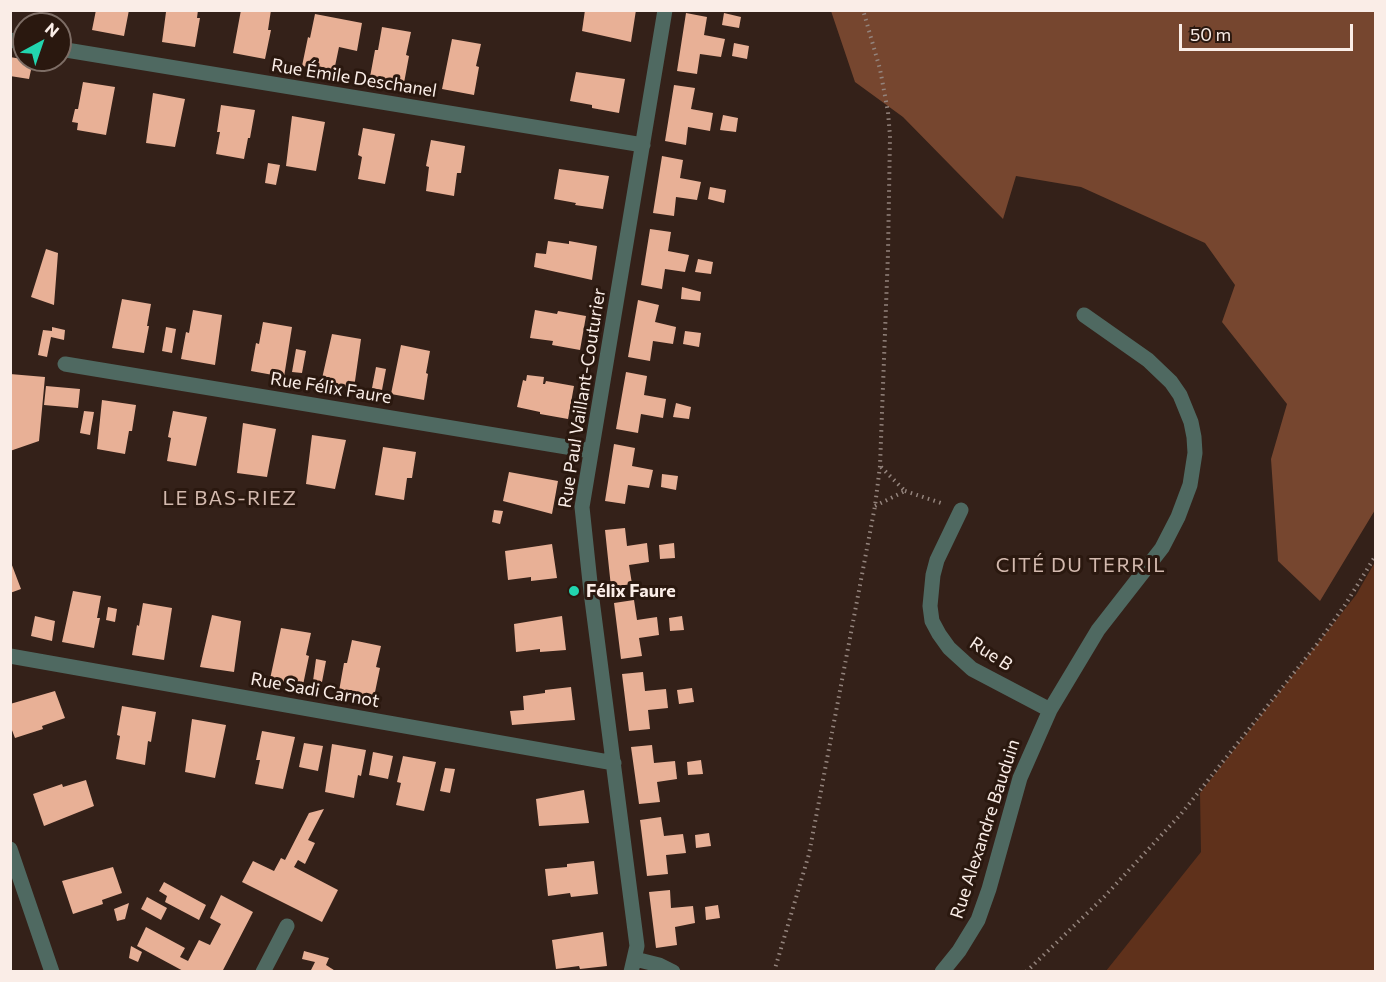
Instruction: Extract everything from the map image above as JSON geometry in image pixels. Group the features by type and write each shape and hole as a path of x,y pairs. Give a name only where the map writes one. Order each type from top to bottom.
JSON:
{"street":[{"name":"Rue Paul Vaillant-Couturier","path":"633,965 637,946 582,520 583,497 665,10"},
{"name":"Rue Émile Deschanel","path":"72,51 642,145"},
{"name":"Rue Alexandre Bauduin","path":"942,972 960,951 978,920 1020,778 1050,710 1093,636 1166,541 1190,485 1195,453 1194,437 1180,395 1171,382 1148,360 1084,315"},
{"name":"Rue Félix Faure","path":"65,364 591,451"},
{"name":"Rue B","path":"961,510 937,560 933,575 930,606 932,621 949,648 972,669 1050,710"},
{"name":"Rue Sadi Carnot","path":"10,656 614,763"},
{"path":"10,849 52,972"},
{"path":"263,972 287,926"},
{"path":"633,965 659,965 673,972"}],"path":[{"path":"774,972 809,854 875,506 880,466 890,136 880,69 863,10"},
{"path":"880,466 905,490 961,510"},
{"path":"875,506 905,490"},
{"path":"1026,972 1112,889 1189,805 1317,644 1376,555"}],"shaded area":[{"path":"831,11 1375,11 1375,510 1320,601 1278,561 1271,459 1287,404 1222,322 1235,285 1205,243 1081,187 1016,176 1003,219 903,117 855,82"},
{"path":"1375,562 1375,971 1106,971 1201,852 1200,793 1356,595"}],"building":[{"path":"96,10 129,10 124,36 92,30"},
{"path":"198,10 197,18 200,18 195,47 162,42 166,12"},
{"path":"241,10 271,10 268,30 271,30 265,59 233,53"},
{"path":"585,10 636,10 631,42 582,31"},
{"path":"686,13 707,17 704,35 725,39 721,57 700,54 697,74 677,71"},
{"path":"724,13 741,17 739,28 722,25"},
{"path":"315,14 362,23 357,51 339,47 334,71 302,66"},
{"path":"382,27 411,32 406,55 409,56 404,83 370,77"},
{"path":"452,39 481,44 476,66 479,67 474,95 442,89"},
{"path":"734,43 749,46 747,59 732,56"},
{"path":"10,57 12,57 12,72 31,72 29,79 10,76"},
{"path":"576,72 625,79 619,113 570,101"},
{"path":"83,82 115,87 106,135 77,130 78,123 72,122 75,109 78,109"},
{"path":"674,85 695,88 691,109 713,113 710,131 688,127 686,145 665,141"},
{"path":"153,93 185,99 175,147 146,143"},
{"path":"221,105 255,110 244,159 216,154"},
{"path":"723,115 738,118 736,132 720,130"},
{"path":"292,116 325,122 316,171 286,166"},
{"path":"363,128 395,134 385,184 358,179 362,157 358,155"},
{"path":"431,140 465,146 461,173 457,173 454,196 426,191 429,167 426,166"},
{"path":"662,156 683,160 680,178 701,182 697,200 676,197 674,216 653,213"},
{"path":"268,163 280,165 276,185 265,183"},
{"path":"559,169 609,176 603,209 554,199"},
{"path":"710,187 726,190 724,203 708,199"},
{"path":"650,229 671,232 668,251 689,255 685,272 665,269 662,289 641,285"},
{"path":"548,241 569,244 569,241 597,246 592,280 534,267 536,253 546,254"},
{"path":"46,249 58,253 54,305 31,297"},
{"path":"698,259 713,262 711,274 695,272"},
{"path":"682,287 701,292 700,301 681,299"},
{"path":"122,299 151,304 144,353 112,348"},
{"path":"638,300 659,305 655,322 676,327 673,344 653,341 650,361 628,357"},
{"path":"193,310 222,315 215,365 181,359"},
{"path":"535,310 586,316 580,350 552,345 553,341 530,338"},
{"path":"263,322 292,327 284,377 251,371 256,343 259,344"},
{"path":"52,327 65,330 64,340 51,337 47,357 38,355 43,330 52,331"},
{"path":"166,327 176,329 172,353 162,351"},
{"path":"685,331 701,333 699,347 683,344"},
{"path":"332,334 361,339 354,388 321,383"},
{"path":"401,345 430,351 424,400 391,394"},
{"path":"296,349 306,351 302,373 292,372"},
{"path":"376,367 386,369 382,390 372,388"},
{"path":"626,372 647,376 644,395 666,399 663,418 641,414 638,433 616,429"},
{"path":"10,374 45,377 39,441 10,451"},
{"path":"527,375 544,377 543,384 546,381 574,386 568,419 517,407 523,380 526,381"},
{"path":"46,386 80,389 78,408 44,405"},
{"path":"102,400 136,405 125,454 97,449"},
{"path":"676,403 691,407 689,419 673,417"},
{"path":"84,411 94,412 90,435 80,433"},
{"path":"173,411 207,417 196,466 167,461 171,438 168,437"},
{"path":"243,423 276,429 267,477 237,473"},
{"path":"312,435 346,440 335,489 306,484"},
{"path":"614,444 635,448 632,466 653,470 649,488 628,485 625,504 605,501"},
{"path":"383,447 416,452 412,478 407,478 404,500 375,495"},
{"path":"509,472 558,481 552,514 503,501"},
{"path":"662,474 678,476 676,490 661,487"},
{"path":"494,510 503,511 500,524 492,522"},
{"path":"625,528 627,546 647,543 649,562 629,565 632,584 611,587 605,530"},
{"path":"674,543 675,558 660,559 659,545"},
{"path":"552,544 557,578 531,581 531,577 508,580 505,551"},
{"path":"10,560 21,589 10,593"},
{"path":"73,591 101,596 97,618 100,618 94,648 62,642"},
{"path":"634,600 637,620 657,617 659,635 639,638 642,656 621,659 614,603"},
{"path":"143,603 172,608 164,660 132,655"},
{"path":"108,607 117,609 115,622 106,620"},
{"path":"212,615 241,621 234,672 200,667"},
{"path":"35,616 55,621 52,641 31,636"},
{"path":"562,616 566,650 540,652 540,649 516,652 514,624"},
{"path":"682,616 684,630 670,631 669,618"},
{"path":"281,628 311,633 303,685 270,679"},
{"path":"352,640 381,646 376,667 380,668 374,697 339,691 344,663 347,663"},
{"path":"316,659 326,661 322,682 313,681"},
{"path":"643,672 645,691 666,689 668,708 648,710 650,729 629,731 622,674"},
{"path":"571,687 575,720 512,725 510,711 524,710 523,696 545,693 545,690"},
{"path":"692,688 694,702 679,704 677,690"},
{"path":"55,691 65,718 42,726 43,729 15,738 10,725 10,704"},
{"path":"122,706 156,712 151,742 148,741 145,765 116,759"},
{"path":"192,719 226,725 215,778 185,772"},
{"path":"262,731 295,737 283,789 255,784 260,760 256,760"},
{"path":"304,743 323,746 318,771 299,767"},
{"path":"332,744 366,750 354,798 325,792"},
{"path":"652,745 654,763 675,761 677,779 657,782 660,802 639,804 631,747"},
{"path":"373,752 393,756 388,779 369,775"},
{"path":"403,756 436,762 424,811 396,805 401,783 397,782"},
{"path":"701,760 703,774 688,775 687,762"},
{"path":"445,768 455,769 450,793 440,791"},
{"path":"86,780 94,806 44,826 33,794 62,784 63,787"},
{"path":"584,790 589,823 539,826 536,799"},
{"path":"324,809 308,840 315,843 305,864 298,860 294,867 338,890 322,922 242,882 253,861 274,871 281,858 285,860 309,813"},
{"path":"661,817 664,836 683,834 686,853 666,855 668,874 647,876 640,820"},
{"path":"709,833 711,846 696,848 695,835"},
{"path":"594,861 598,894 571,897 570,893 548,896 545,869"},
{"path":"113,867 122,893 102,900 103,904 73,914 62,881"},
{"path":"164,882 206,905 199,920 165,902 167,896 159,891"},
{"path":"670,890 671,908 693,906 695,923 675,927 677,945 656,948 649,892"},
{"path":"221,895 253,912 222,972 185,972 137,946 146,927 185,948 180,957 188,961 199,940 210,945 221,924 210,918"},
{"path":"147,897 167,908 161,920 141,909"},
{"path":"129,903 125,919 117,921 114,909"},
{"path":"718,905 720,918 706,920 705,907"},
{"path":"603,932 607,966 556,969 552,940"},
{"path":"131,946 142,952 138,962 129,958"},
{"path":"304,951 329,958 326,965 337,972 310,972 315,962 302,959"}],"place":[{"name":"Félix Faure","path":"574,591"}],"district":[{"name":"LE BAS-RIEZ","path":"230,498"},
{"name":"CITÉ DU TERRIL","path":"1081,565"}]}
